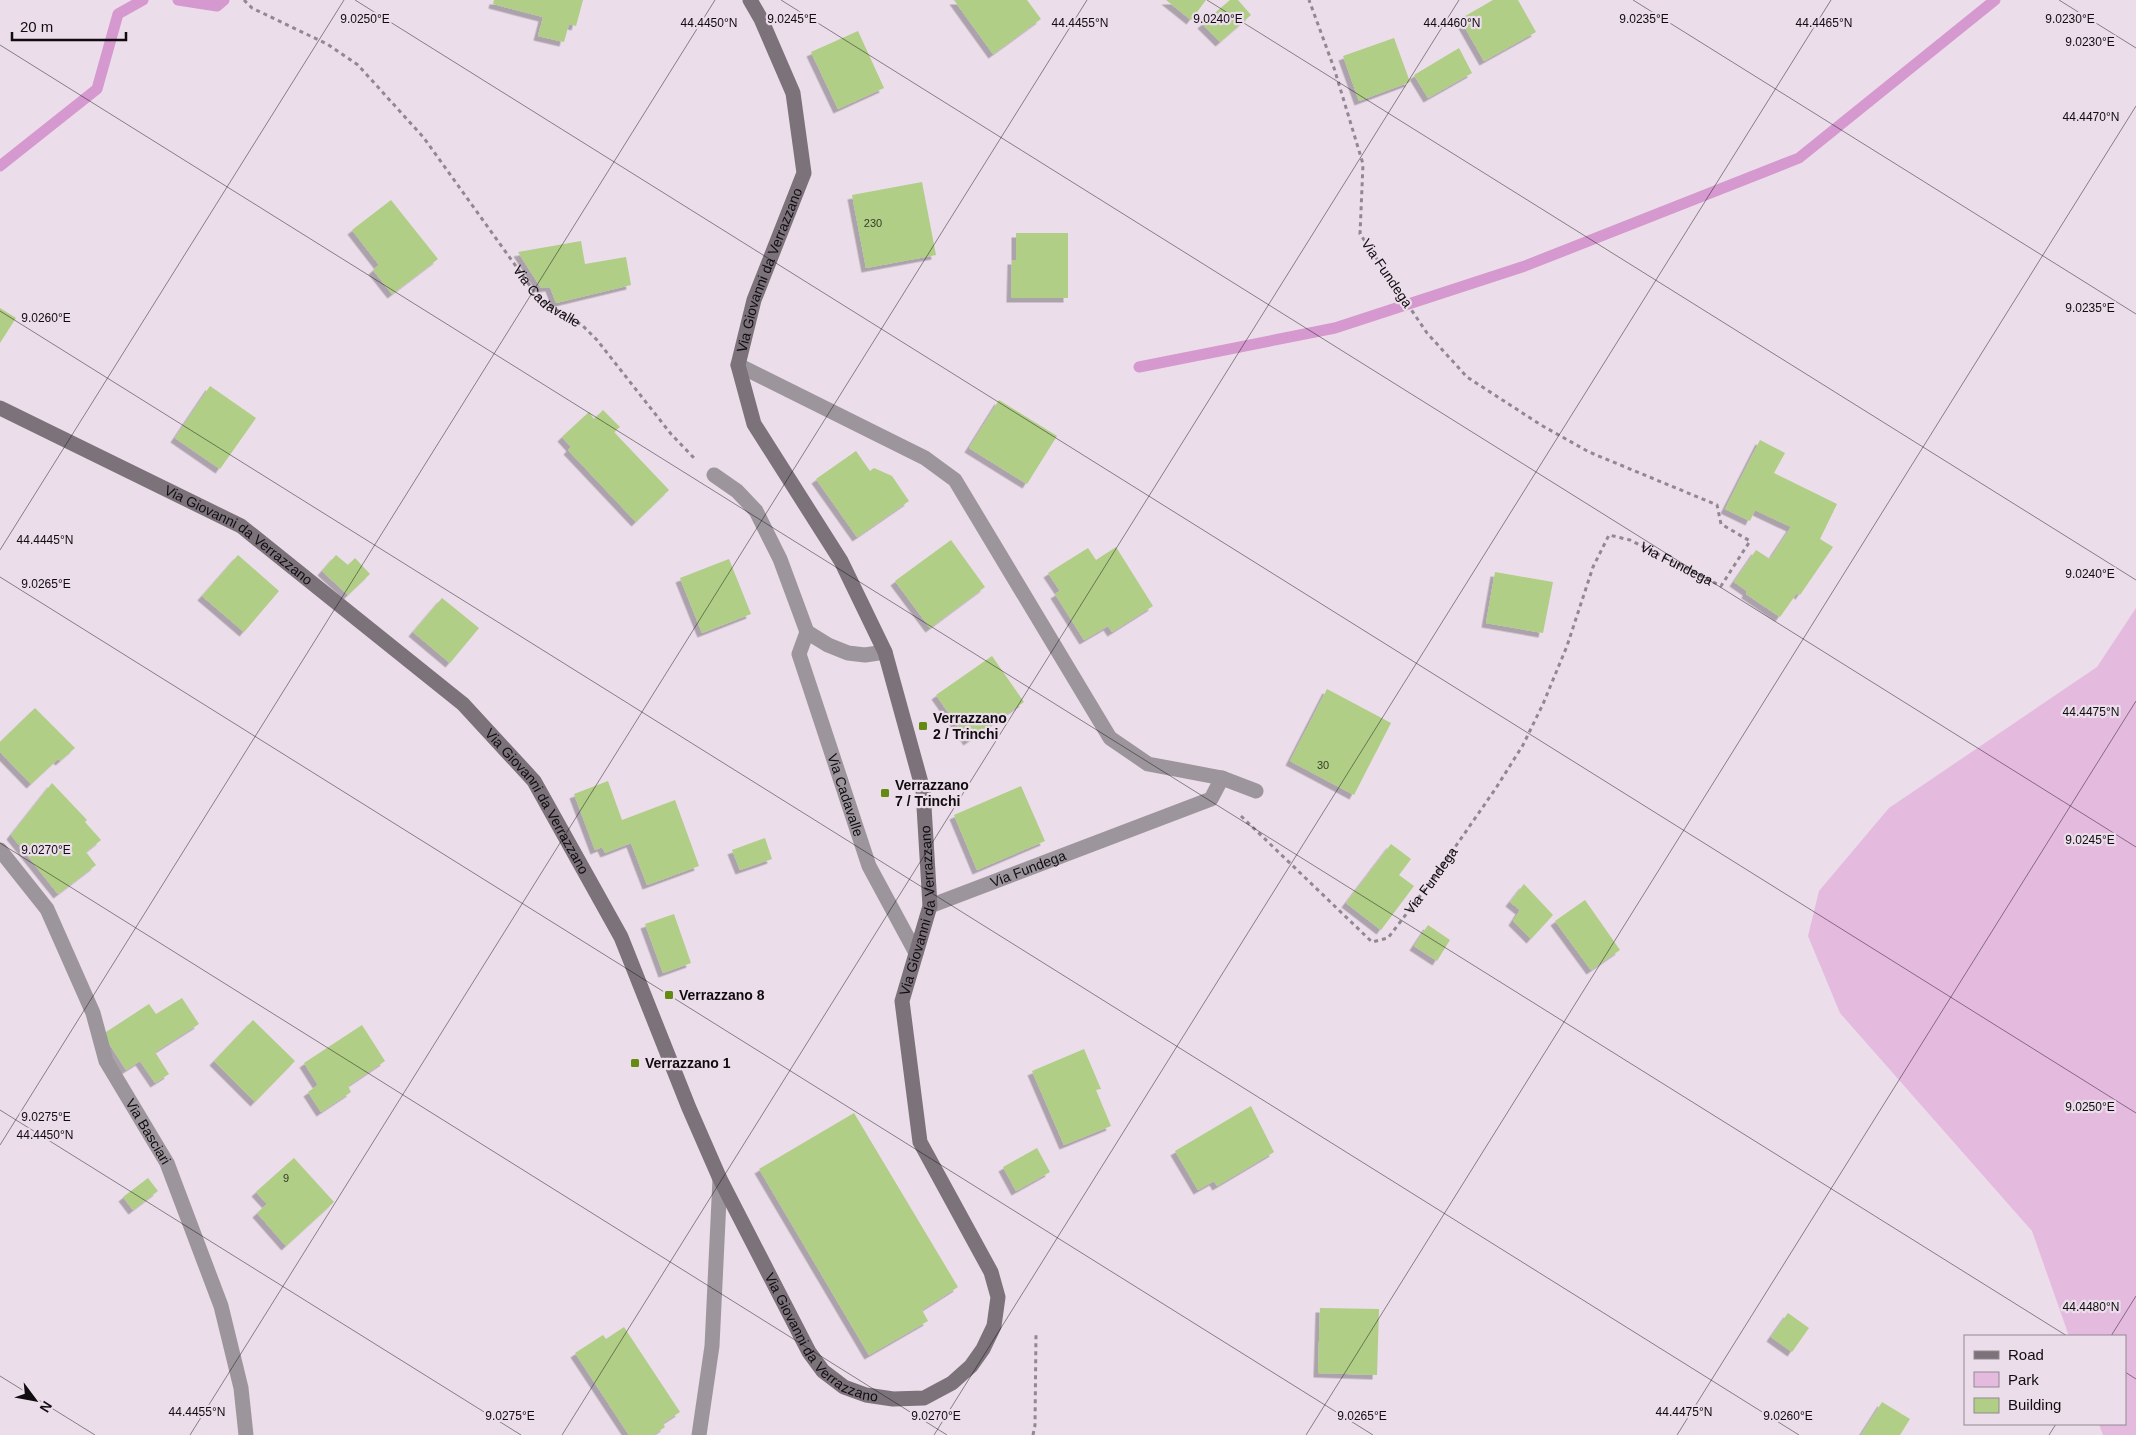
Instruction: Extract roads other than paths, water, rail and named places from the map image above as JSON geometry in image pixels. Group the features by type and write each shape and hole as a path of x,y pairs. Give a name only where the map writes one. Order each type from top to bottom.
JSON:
{"street":[{"name":"Via Giovanni da Verrazzano","path":"0,408 241,526 463,704 534,781 622,937 689,1108 720,1179 809,1352 823,1371 844,1386 866,1395 893,1399 924,1398 952,1383 971,1366 983,1349 994,1326 998,1297 991,1272 920,1142 902,1001 930,906 923,790 885,652 841,561 754,424 738,365 754,300 804,173 793,93 761,19 750,0"},
{"path":"738,365 924,458 955,480 1110,738 1148,764 1222,778 1256,791"},
{"path":"714,475 737,491 756,511 780,559 807,632 828,645 848,653 865,655 885,652"},
{"name":"Via Cadavalle","path":"807,632 799,654 863,848 870,866 916,953"},
{"name":"Via Fundega","path":"930,906 1211,799 1222,778"},
{"name":"Via Basciari","path":"0,850 46,909 93,1014 106,1061 167,1163 222,1306 241,1388 246,1435"},
{"path":"699,1435 712,1346 720,1179"}],"waterway":[{"path":"0,166 97,89 118,14 143,0"},
{"path":"178,0 217,6 224,0"},
{"path":"1139,367 1335,328 1525,266 1799,158 1995,0"}],"place":[{"name":"Verrazzano 2 / Trinchi","path":"923,726"},
{"name":"Verrazzano 7 / Trinchi","path":"885,793"},
{"name":"Verrazzano 8","path":"669,995"},
{"name":"Verrazzano 1","path":"635,1063"}]}
